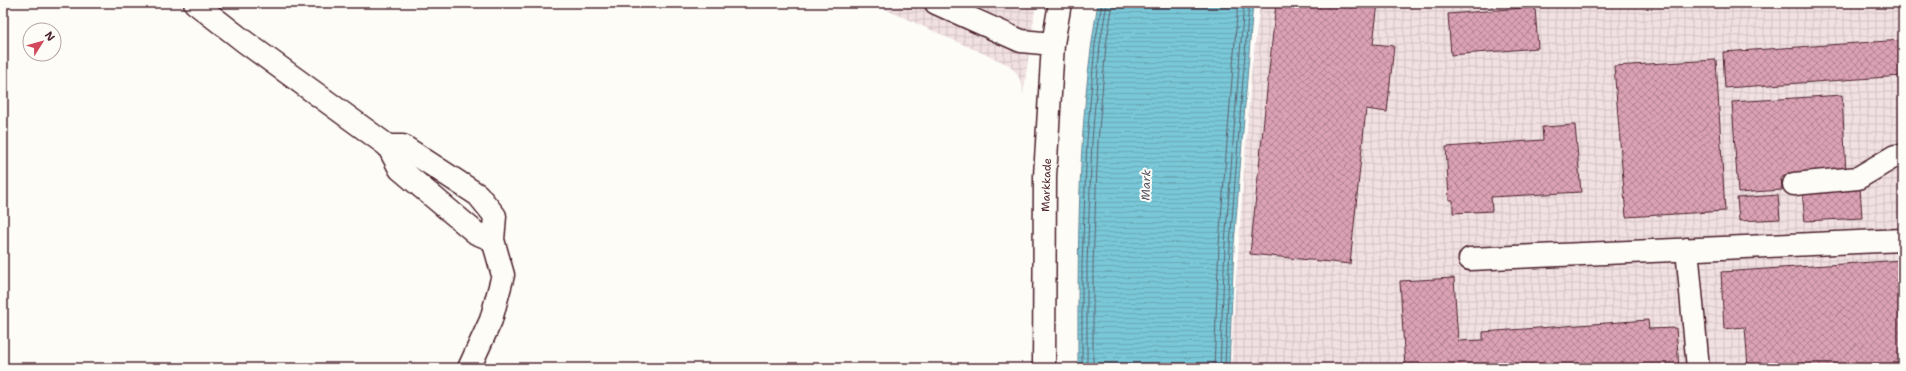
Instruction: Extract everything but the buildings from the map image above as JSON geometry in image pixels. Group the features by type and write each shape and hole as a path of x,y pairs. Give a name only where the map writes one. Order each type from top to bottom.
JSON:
{"street":[{"path":"195,3 245,42 388,146 400,169 476,233 492,240"},
{"path":"936,3 1021,40 1053,44"},
{"name":"Markkade","path":"1044,368 1045,176 1053,44 1060,3"},
{"path":"388,146 403,146 478,195 495,216 492,240 503,275 491,320 469,368"},
{"path":"1794,184 1858,178 1895,156 1903,156"},
{"path":"1470,259 1903,240"},
{"path":"1687,250 1698,368"}],"path":[{"path":"1430,3 1430,6 1563,3"}],"shaded area":[{"path":"871,3 1036,3 1023,95 1022,84 1017,74 1009,65"},
{"path":"1260,3 1903,3 1903,368 1232,368 1232,337 1251,74"}],"water":[{"name":"Mark","path":"1098,3 1253,3 1234,245 1229,368 1078,368 1078,277 1082,139 1091,48"}]}
